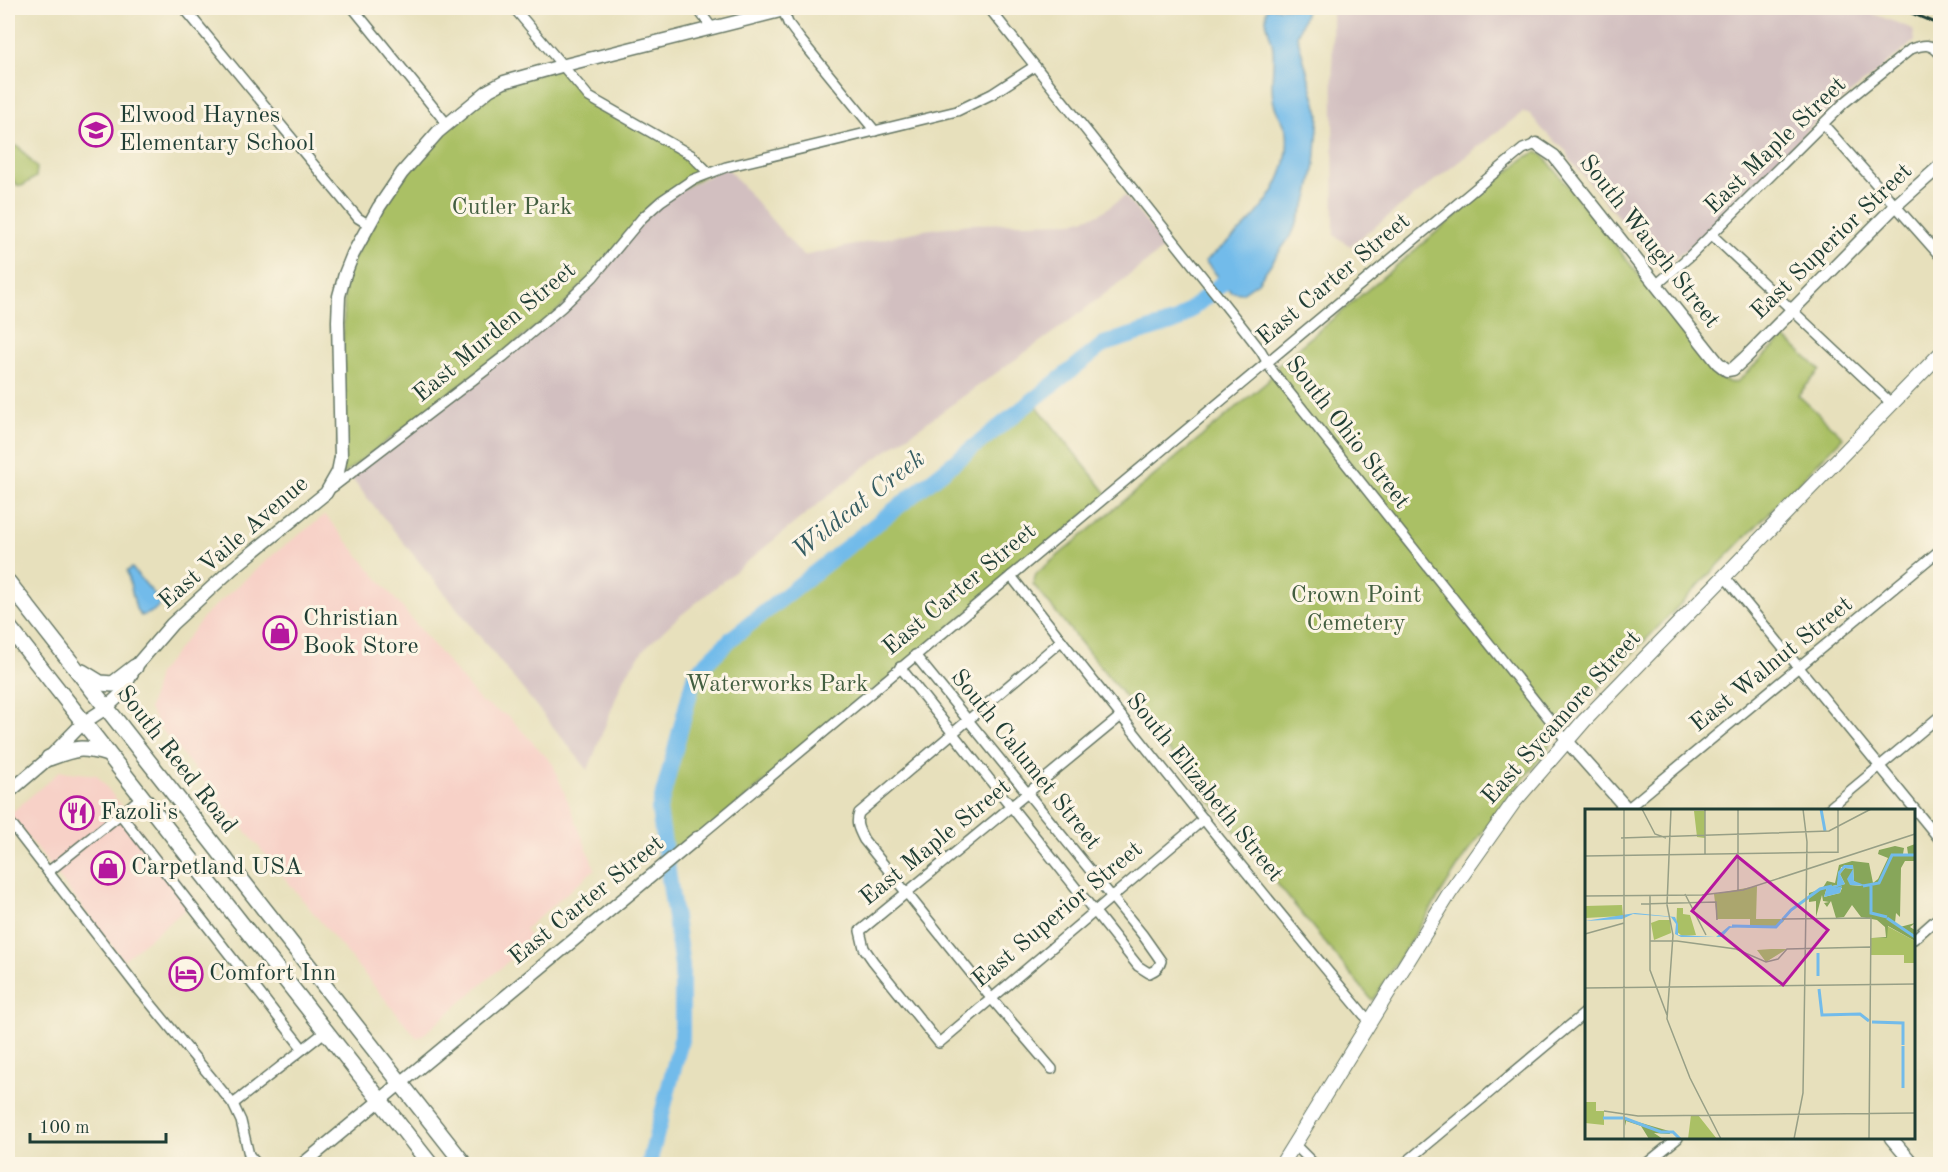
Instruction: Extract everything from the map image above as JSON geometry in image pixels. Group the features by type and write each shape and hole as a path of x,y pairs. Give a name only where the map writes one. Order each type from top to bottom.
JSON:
{"main road":[{"name":"East Sycamore Street","path":"1282,1164 1470,862 1514,802 1566,740 1941,354"},
{"name":"South Reed Road","path":"8,582 464,1164"},
{"name":"South Reed Road","path":"8,626 430,1164"},
{"path":"72,665 100,682 113,684 135,668"},
{"path":"49,758 75,748 91,749 108,754"}],"street":[{"path":"184,8 358,218 368,224"},
{"path":"353,8 447,124"},
{"path":"514,8 589,98 691,154 709,173 957,111 972,105 1035,66"},
{"path":"697,8 712,28"},
{"name":"South Ohio Street","path":"988,8 1240,324 1261,351 1267,363 1566,740"},
{"path":"788,9 788,23 875,131"},
{"name":"East Vaile Avenue","path":"8,793 49,758 83,723 106,708 120,693 135,668 172,624 224,576 326,493 338,472 341,457 339,296 353,254 368,224 402,172 447,124 496,86 518,77 788,9"},
{"name":"East Maple Street","path":"1656,285 1712,234 1845,103 1911,50 1927,44 1941,54"},
{"path":"1823,124 1941,256"},
{"name":"South Waugh Street","path":"1536,144 1554,156 1718,363 1727,369"},
{"name":"East Carter Street","path":"303,1164 1523,149 1536,144"},
{"name":"East Superior Street","path":"1727,369 1733,369 1894,206 1941,166"},
{"name":"East Murden Street","path":"326,493 534,332 587,283 648,212 681,187 709,173"},
{"path":"1712,234 1892,404"},
{"name":"East Walnut Street","path":"1629,809 1941,550"},
{"name":"South Elizabeth Street","path":"1011,576 1326,970 1371,1021"},
{"path":"1724,576 1941,840"},
{"path":"1052,1069 991,998 864,840 857,827 860,813 1061,641"},
{"name":"South Calumet Street","path":"900,667 1138,966 1149,972 1155,971 1161,961 1142,934 915,655"},
{"name":"East Maple Street","path":"939,1043 868,954 864,948 860,931 1121,716"},
{"path":"1828,809 1941,716"},
{"path":"1566,740 1627,809"},
{"path":"48,872 142,796"},
{"path":"120,814 303,1049"},
{"name":"East Superior Street","path":"939,1043 1204,819"},
{"path":"8,820 138,987 233,1104 241,1121 249,1155 257,1164"},
{"path":"1915,938 1941,916"},
{"path":"1404,1164 1585,1014"},
{"path":"233,1104 326,1031"},
{"path":"1647,1164 1676,1139"},
{"path":"1893,1139 1913,1164"},
{"path":"1294,1145 1314,1164"}],"shaded area":[{"path":"1334,8 1858,8 1913,29 1915,41 1818,120 1702,237 1666,266 1658,265 1571,161 1567,152 1542,129 1530,114 1523,112 1350,246 1334,235 1332,10"},
{"path":"726,167 803,256 924,230 970,224 1073,222 1099,214 1125,196 1166,247 1068,322 864,467 675,620 644,649 624,677 588,770 348,474 661,201"},
{"path":"325,515 481,702 509,717 553,764 595,869 525,929 532,941 417,1038 162,730 149,709 158,674 207,613 275,553"},
{"path":"60,771 97,775 196,901 123,960 10,814"}],"green space":[{"name":"Cutler Park","path":"561,66 589,97 676,145 709,173 661,201 562,307 333,482 341,411 345,274 402,173 489,90"},
{"path":"16,146 37,168 36,177 22,186 17,185 8,174 8,147"},
{"name":"Crown Point Cemetery","path":"1537,152 1543,155 1718,378 1731,383 1738,381 1784,337 1820,370 1798,395 1843,437 1551,737 1549,748 1510,795 1464,857 1373,1000 1033,584 1036,574 1267,382 1279,364 1526,157"},
{"name":"Waterworks Park","path":"1032,400 1108,495 666,864 659,811 695,674 732,638"}],"water":[{"path":"1267,8 1307,8 1297,36 1319,114 1315,165 1309,195 1292,234 1258,282 1242,293 1231,292 1205,261 1236,235 1263,206 1282,172 1287,153 1287,132 1275,107 1273,96 1273,48 1267,23"},
{"path":"132,568 160,601 158,607 152,612 141,616 136,609 127,571"}],"waterway":[{"name":"Wildcat Creek","path":"649,1164 682,1036 682,966 659,810 695,674 732,638 1104,344 1177,321 1239,269"}],"railway":[{"path":"1900,8 1940,25"}],"place":[{"name":"Elwood Haynes Elementary School","path":"96,130"},
{"name":"Christian Book Store","path":"280,633"},
{"name":"Fazoli's","path":"77,813"},
{"name":"Carpetland USA","path":"108,868"},
{"name":"Comfort Inn","path":"186,974"}]}
